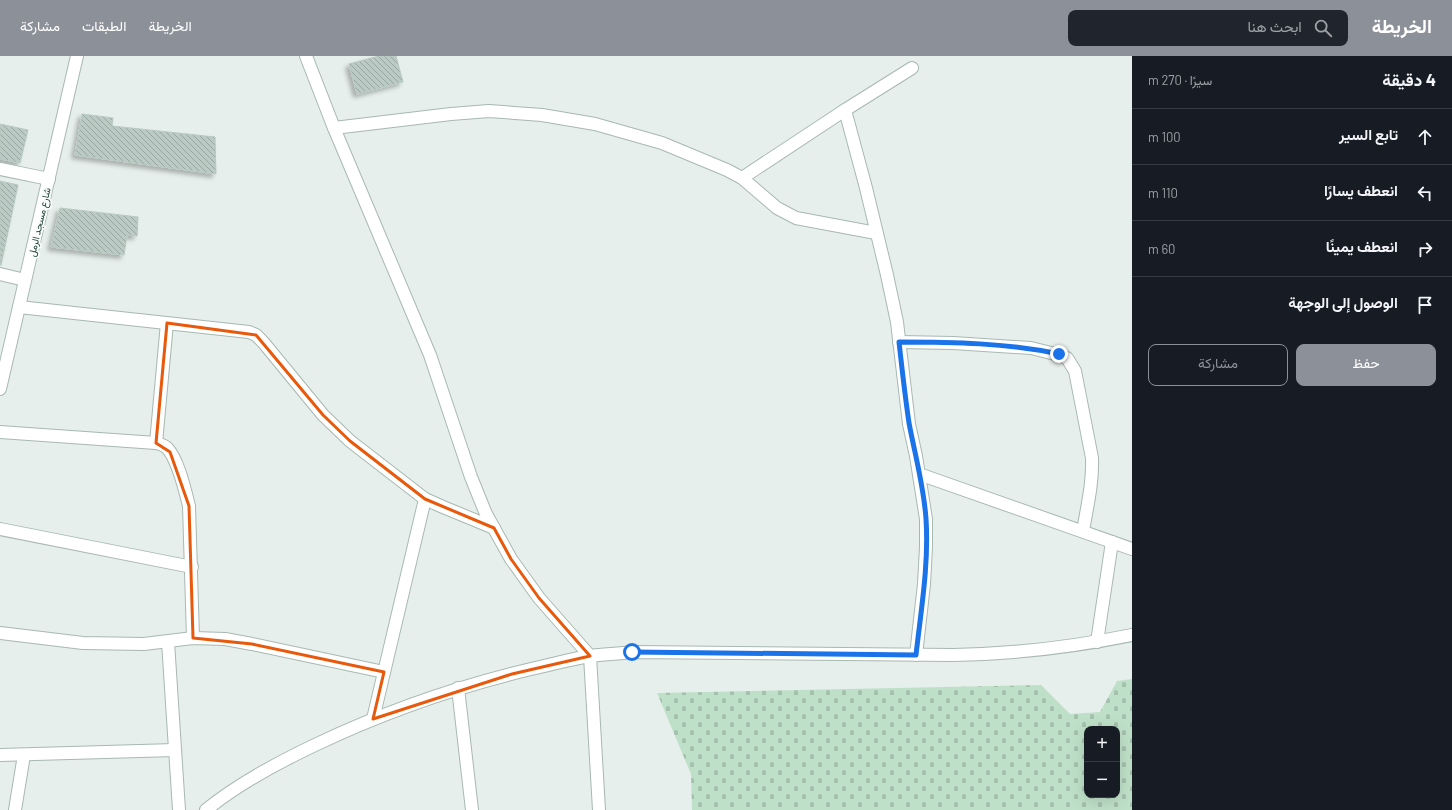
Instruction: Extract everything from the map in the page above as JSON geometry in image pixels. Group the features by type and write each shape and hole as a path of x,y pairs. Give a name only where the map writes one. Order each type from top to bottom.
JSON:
{"street":[{"name":"شارع مسجد الرمل","path":"0,389 77,56"},
{"path":"306,56 334,128 430,354 470,477 494,528 510,558 539,598 590,656 599,810"},
{"path":"742,178 912,68"},
{"path":"845,110 887,275 899,342 910,424 926,518 924,584 916,655"},
{"path":"334,128 489,111 542,115 595,124 662,143 727,170 742,178 778,208 796,218 876,233"},
{"path":"0,169 49,179"},
{"path":"0,274 25,280"},
{"path":"19,307 167,324 240,330 256,335 271,351 304,394 350,441 426,498 443,507 494,528"},
{"path":"156,442 167,324"},
{"path":"899,342 953,342 1031,348 1059,354 1067,358 1075,370 1092,458 1092,480 1083,531"},
{"path":"0,432 156,442 162,444 170,452 184,486 189,506 193,638"},
{"path":"919,474 1132,549"},
{"path":"373,719 426,498"},
{"path":"0,529 192,566"},
{"path":"1097,642 1112,542"},
{"path":"0,633 83,643 144,644 193,638 225,639 384,672"},
{"path":"206,810 251,778 335,735 373,719 458,688 590,656 632,652 916,655 998,654 1097,642 1132,636"},
{"path":"168,642 179,810"},
{"path":"458,688 472,810"},
{"path":"0,755 175,750"},
{"path":"15,810 24,755"}],"highlighted area":[{"path":"167,323 256,335 323,415 350,441 425,499 494,528 511,559 539,598 590,656 512,674 373,719 384,672 252,644 193,638 189,506 170,452 156,443"}],"green space":[{"path":"1132,679 1132,810 692,810 691,774 657,693 1041,685 1070,714 1100,712 1117,681"}],"building":[{"path":"379,56 396,56 403,82 357,94 349,64"},
{"path":"82,114 113,118 112,126 215,137 216,174 75,155"},
{"path":"0,124 28,130 20,163 0,159"},
{"path":"0,181 18,185 1,265 0,265"},
{"path":"60,208 138,217 137,236 127,235 124,255 51,247"}],"route":[{"path":"632,652 916,655 924,584 926,518 910,424 899,342 953,342 1031,348 1059,354"}]}
